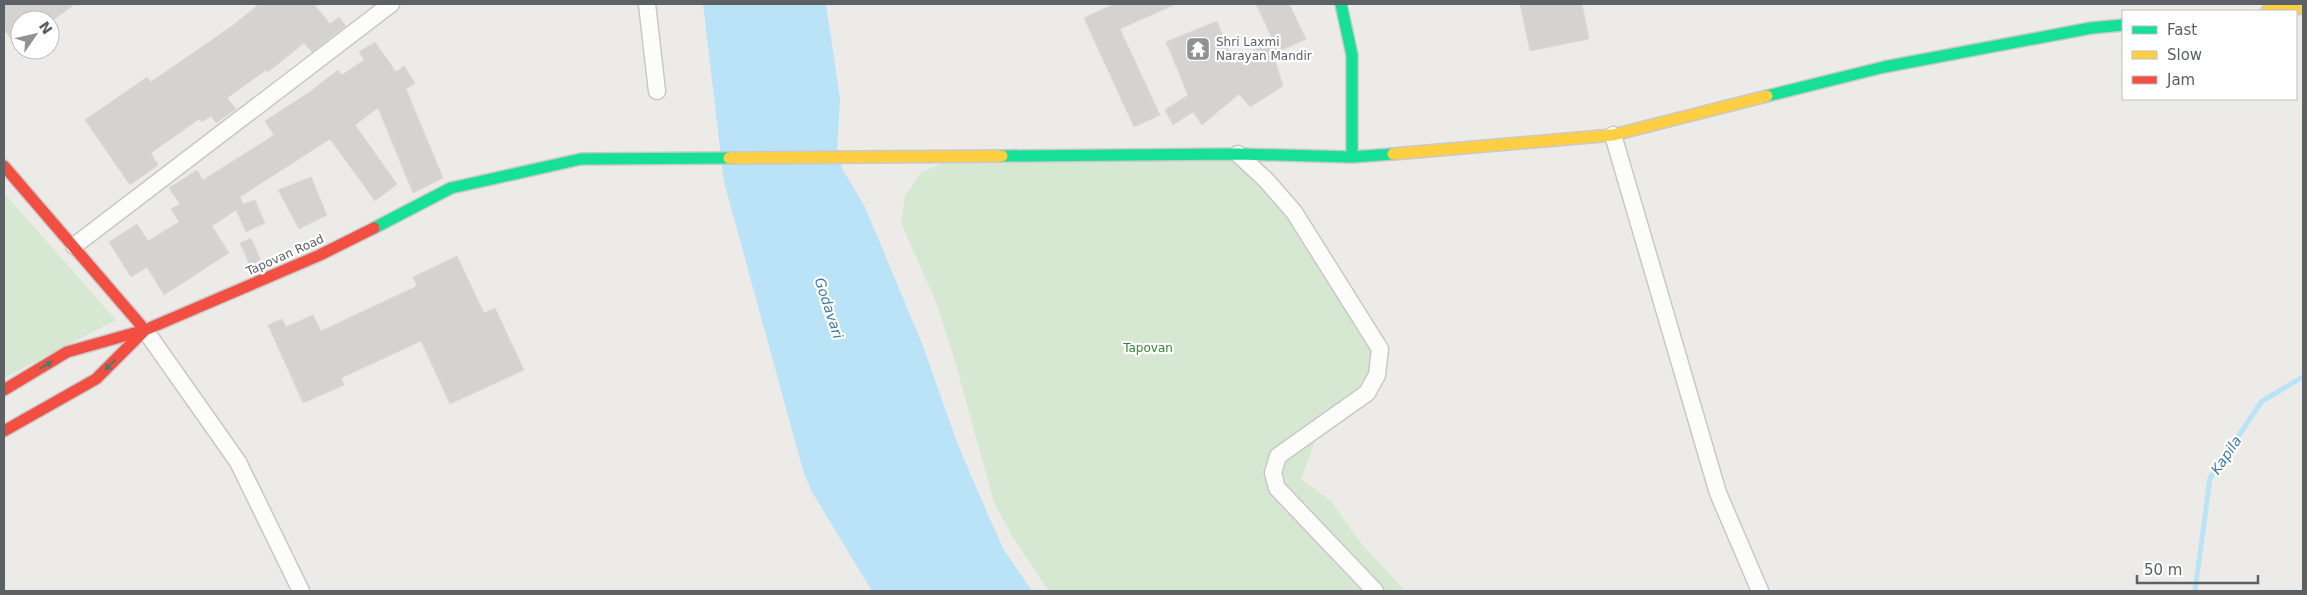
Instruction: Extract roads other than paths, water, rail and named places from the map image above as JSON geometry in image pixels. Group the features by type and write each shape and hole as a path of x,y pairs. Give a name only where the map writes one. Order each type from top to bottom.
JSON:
{"main road":[{"path":"1341,4 1352,56 1352,156"},
{"path":"2279,10 2303,8"},
{"name":"Tapovan Road","path":"4,390 67,352 145,330 320,255 451,188 581,159 1238,154 1352,156 1613,135 1884,67 2091,28 2122,25"},
{"path":"4,166 145,330 96,379 4,431"}],"street":[{"path":"74,246 391,4"},
{"path":"647,4 657,91"},
{"path":"1613,135 1718,493 1760,591"},
{"path":"1238,154 1267,181 1294,212 1380,349 1376,375 1367,393 1278,456 1273,473 1277,488 1375,591"},
{"path":"145,330 238,462 301,591"}],"water":[{"name":"Godavari","path":"703,4 826,4 840,98 837,153 843,170 865,207 923,346 958,445 989,517 1004,550 1032,591 872,591 812,492 804,474 724,182"}],"waterway":[{"name":"Kapila","path":"2195,591 2210,478 2262,401 2303,377"}],"place":[{"name":"Shri Laxmi Narayan Mandir","path":"1198,49"}],"park label":[{"name":"Tapovan","path":"1148,348"}]}
